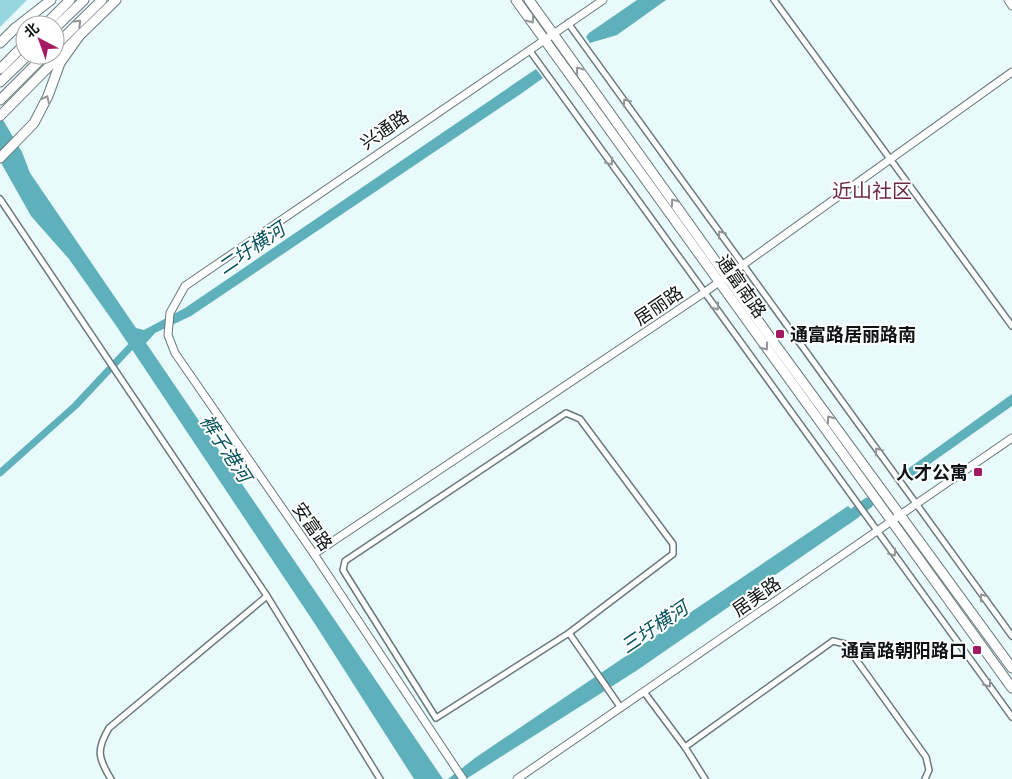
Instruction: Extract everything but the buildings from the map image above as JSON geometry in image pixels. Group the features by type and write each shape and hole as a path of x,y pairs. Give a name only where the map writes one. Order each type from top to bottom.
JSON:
{"main road":[{"path":"0,43 51,0"},
{"path":"55,15 70,0"},
{"path":"65,18 84,0"},
{"path":"65,36 102,0"},
{"path":"1,115 116,0"},
{"name":"通富南路","path":"516,0 1012,688"},
{"name":"通富南路","path":"530,0 726,275 1012,668"},
{"path":"0,158 20,140 34,123 48,96 60,64 80,36"},
{"path":"0,69 15,54"},
{"path":"0,82 18,65"},
{"path":"0,100 36,65"}],"street":[{"name":"兴通路","path":"185,286 416,126 546,41 568,23 602,0"},
{"path":"774,0 1012,326"},
{"path":"1008,0 1012,6"},
{"path":"568,23 1012,636"},
{"path":"530,51 1012,716"},
{"name":"居丽路","path":"314,554 705,292 742,263 1012,72"},
{"path":"0,199 267,596 380,779"},
{"name":"安富路","path":"185,286 170,313 168,335 175,353 314,554 463,779"},
{"path":"566,413 580,419 673,544 673,554 569,633 436,718 342,570 344,561 566,413"},
{"name":"居美路","path":"517,779 1012,438"},
{"path":"111,779 99,753 102,740 109,728 267,596"},
{"path":"569,633 621,708"},
{"path":"685,747 833,640 845,644 926,757 928,770 925,779"},
{"path":"644,692 685,747 705,779"}],"shaded area":[{"path":"0,0 27,0 0,27"},
{"path":"637,0 666,0 617,35 590,43 586,37 589,33"},
{"path":"536,69 543,78 522,93 191,316 155,333 146,343 443,779 414,779 315,624 117,327 69,259 31,216 0,161 0,115 22,152 30,173 136,328 144,330 185,308"},
{"path":"1012,394 1012,406 907,480 902,473"},
{"path":"848,506 859,517 636,671 466,779 448,779 475,758"}],"waterway":[{"name":"二圩横河","path":"0,473 75,406 135,342"},
{"name":"三圩横河","path":"845,520 868,503"}],"place":[{"name":"通富路居丽路南","path":"780,334"},
{"name":"人才公寓","path":"978,472"},
{"name":"通富路朝阳路口","path":"977,650"}],"district":[{"name":"近山社区","path":"872,190"}],"water label":[{"name":"裤子港河","path":"226,448"}]}
